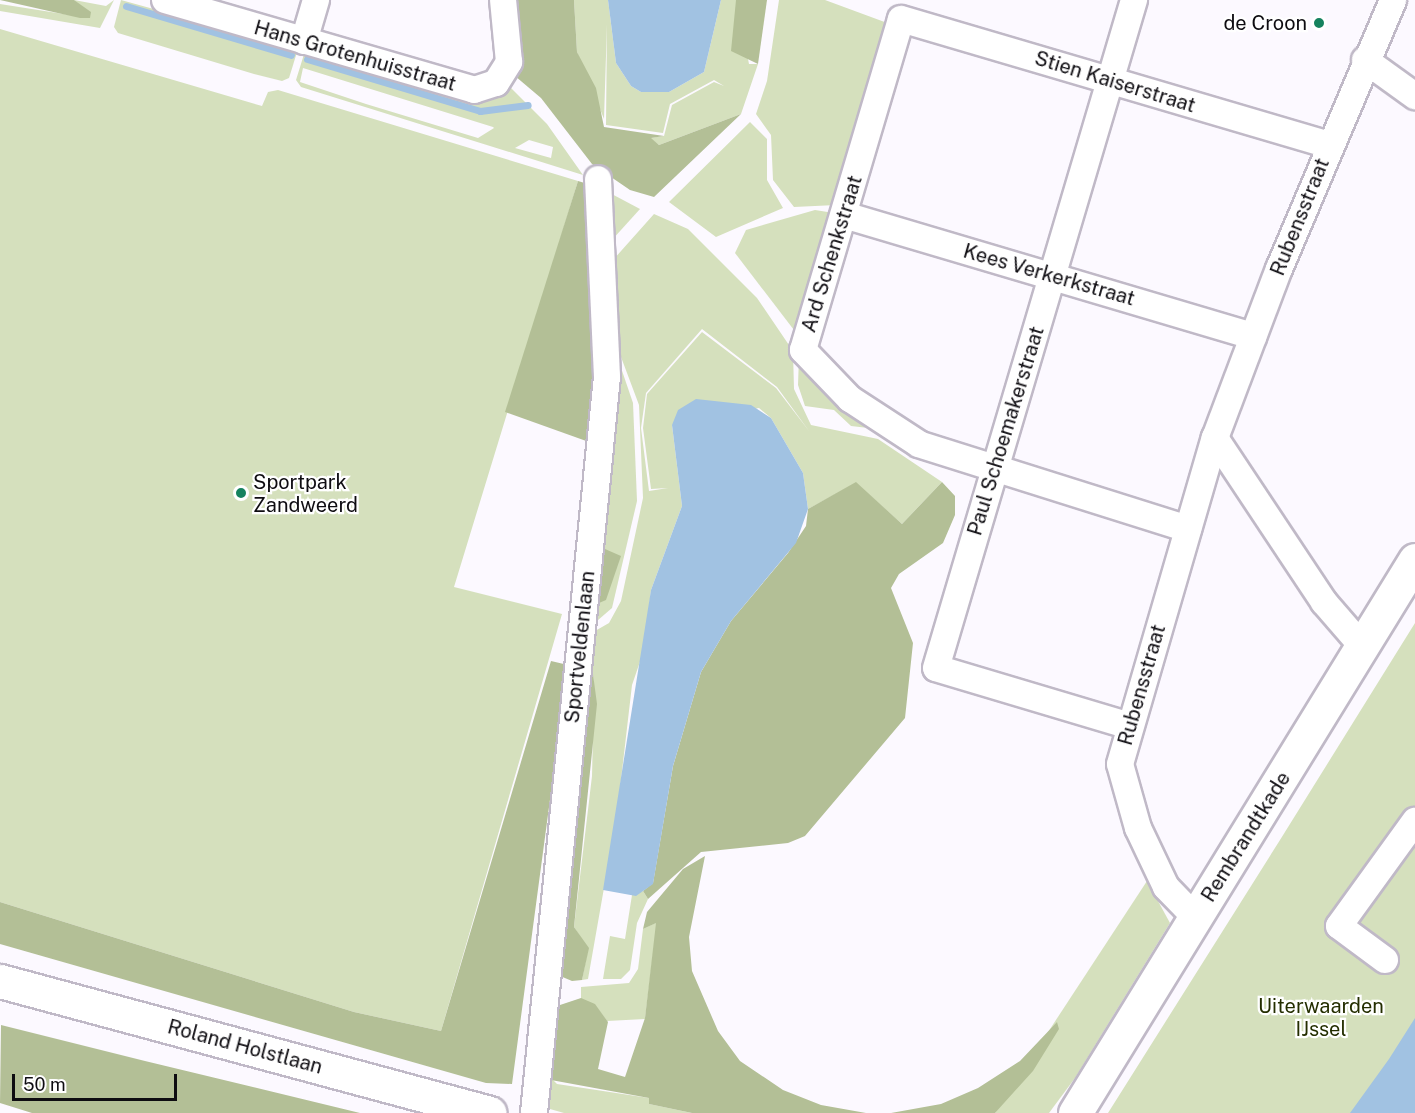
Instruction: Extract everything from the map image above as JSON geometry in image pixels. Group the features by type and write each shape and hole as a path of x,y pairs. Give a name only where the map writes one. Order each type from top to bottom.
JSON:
{"street":[{"name":"Hans Grotenhuisstraat","path":"165,0 454,86 485,88 504,75 509,62 503,0"},
{"path":"304,41 316,0"},
{"name":"Paul Schoemakerstraat","path":"1130,726 936,668 1134,0"},
{"name":"Rubensstraat","path":"1196,918 1166,887 1138,828 1120,764 1215,438 1329,145 1393,0"},
{"name":"Stien Kaiserstraat","path":"901,19 1329,145"},
{"name":"Ard Schenkstraat","path":"901,19 803,350 884,424 955,460 1188,529"},
{"path":"1365,60 1415,96"},
{"name":"Sportveldenlaan","path":"534,1113 607,377 598,179"},
{"name":"Kees Verkerkstraat","path":"844,215 1253,336"},
{"path":"1215,438 1324,602 1363,647"},
{"name":"Rembrandtkade","path":"1075,1113 1415,560"},
{"path":"1385,960 1339,926 1415,821"},
{"name":"Roland Holstlaan","path":"0,981 484,1112"}],"green space":[{"path":"0,0 74,0 91,12 90,18 80,18"},
{"path":"74,0 106,6 114,0 100,28 0,11 0,4 89,18"},
{"path":"121,0 298,49 289,78 282,81 254,74 118,33 114,27"},
{"path":"512,0 574,0 577,52 596,88 604,127 664,136 651,138 659,145 741,114 654,197 630,190 592,164 541,98 515,76"},
{"path":"574,0 608,0 616,63 631,86 641,92 669,92 704,72 721,0 736,0 749,64 758,64 741,114 659,145 650,138 664,136 672,105 714,82 724,86 714,80 670,104 663,133 606,125 607,24 604,119 577,52"},
{"path":"736,0 767,0 758,64 731,51"},
{"path":"779,0 825,0 890,24 836,205 794,207 773,180 771,135 756,114 767,81"},
{"name":"Sportpark Zandweerd","path":"0,29 262,106 268,92 278,90 578,181 454,587 562,614 441,1031 354,1012 0,902"},
{"path":"305,51 508,85 547,124 583,175 301,87 296,80","holes":["303,68 493,127 494,128 478,138 366,104 300,82","529,140 553,147 551,158 515,148"]},
{"path":"750,122 767,139 767,180 783,208 716,237 669,202"},
{"path":"578,181 588,184 599,342 589,442 505,412"},
{"path":"608,192 640,209 611,241"},
{"path":"815,210 834,213 797,334 735,253 746,230"},
{"path":"654,214 688,229 757,298 793,351 794,389 811,425 878,439 942,482 902,524 856,483 808,509 803,473 771,418 759,408 672,425 682,506 651,590 644,650 632,685 617,814 588,979 582,980 588,949 574,927 592,776 594,687 593,674 584,670 588,635 609,623 621,601 643,498 639,405 618,349 613,260","holes":["702,329 777,387 809,431 776,388 702,332 647,394 643,428 651,489 668,488 649,491 641,428 646,393"]},
{"path":"799,356 877,429 851,426 834,410 805,406 798,385"},
{"path":"618,359 633,403 637,501 612,608 590,627"},
{"path":"856,482 902,524 942,482 955,496 955,515 943,543 899,574 891,588 913,643 905,718 805,836 788,843 701,852 648,899 643,891 653,883 673,766 701,672 731,621 788,553 806,526 808,509"},
{"path":"605,549 621,556 606,600 599,603 600,556"},
{"name":"Uiterwaarden IJssel","path":"1415,623 1415,1113 1108,1113 1280,840"},
{"path":"551,661 568,665 512,1084 486,1083 0,944 0,902 354,1012 441,1031"},
{"path":"584,670 593,674 597,704 574,927 589,948 582,980 572,981 553,973"},
{"path":"705,856 689,937 692,971 718,1031 740,1061 783,1090 821,1105 866,1113 692,1113 649,1104 649,1098 551,1080 551,1008 581,998 595,1004 608,1022 598,1069 625,1077 645,1018 656,923 643,929 647,912 683,869"},
{"path":"1147,881 1170,923 1075,1078 1049,1113 995,1113"},
{"path":"643,891 648,899 637,923 630,970 621,979 603,979 610,936 625,939 632,895"},
{"path":"657,922 645,1019 607,1021 595,1005 581,999 581,987 629,983 638,969 643,929"},
{"path":"1057,1022 1059,1029 1033,1071 995,1113 891,1113 941,1104 978,1088 1020,1061"},
{"path":"1,1025 360,1113 32,1113 0,1103"},
{"path":"549,1076 557,1084 649,1098 649,1104 692,1113 564,1113 550,1109"}],"water":[{"path":"608,0 721,0 704,72 669,92 641,92 631,86 616,63"},
{"path":"696,399 751,405 771,418 803,473 808,509 796,543 731,621 701,672 673,766 653,884 636,896 603,890 651,590 682,506 672,425 678,410"},
{"path":"1415,1018 1415,1113 1350,1113 1389,1059"}],"waterway":[{"path":"126,6 291,55"},
{"path":"307,59 480,111 528,105"}],"place":[{"name":"de Croon","path":"1319,23"},
{"name":"Sportpark Zandweerd","path":"241,493"}]}
